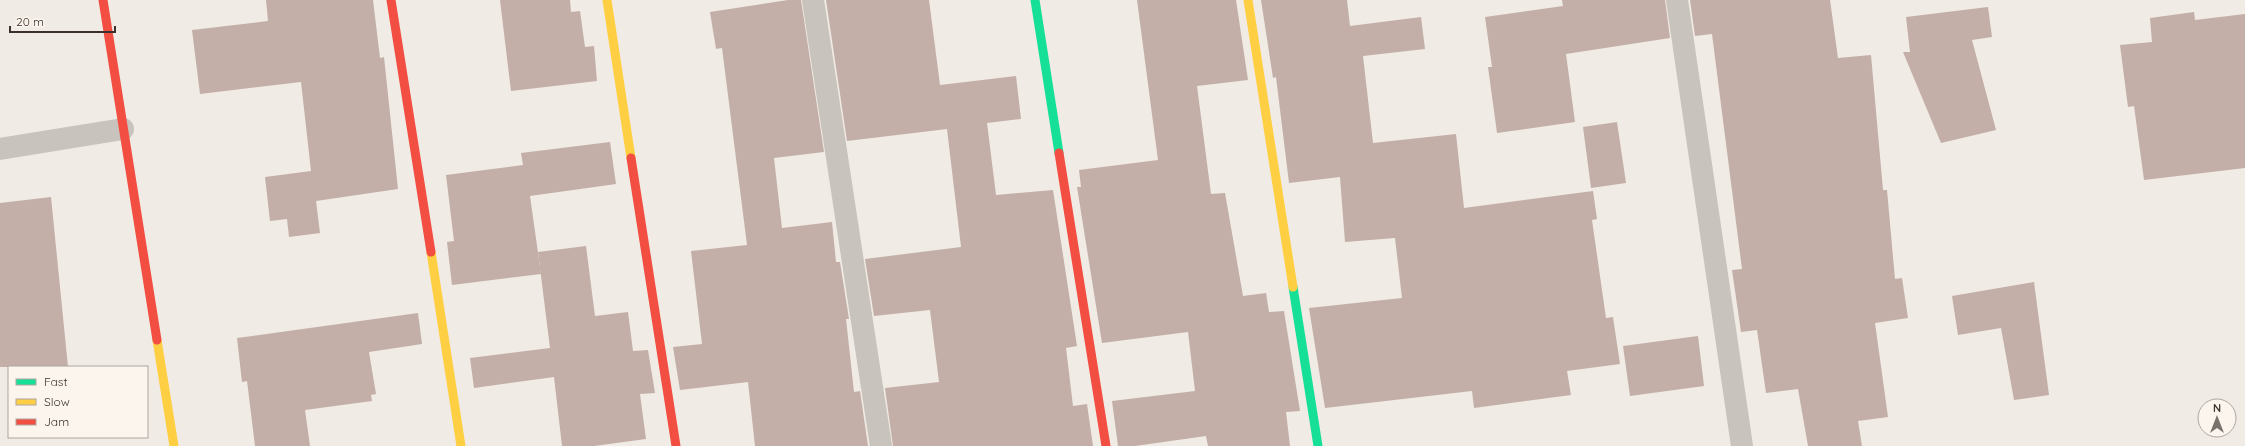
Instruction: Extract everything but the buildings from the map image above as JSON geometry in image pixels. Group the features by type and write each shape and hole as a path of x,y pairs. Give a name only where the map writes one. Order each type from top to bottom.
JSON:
{"street":[{"path":"103,0 174,446"},
{"path":"391,0 461,446"},
{"path":"607,0 676,446"},
{"path":"812,0 881,446"},
{"path":"1035,0 1106,446"},
{"path":"1248,0 1318,446"},
{"path":"1677,0 1742,446"},
{"path":"0,149 124,129"}],"traffic: fast":[{"path":"1035,0 1059,153"},
{"path":"1293,287 1318,446"}],"traffic: slow":[{"path":"607,0 631,158"},
{"path":"1248,0 1293,287"},
{"path":"431,252 461,446"},
{"path":"157,340 174,446"}],"traffic: jam":[{"path":"103,0 157,340"},
{"path":"391,0 431,252"},
{"path":"1059,153 1106,446"},
{"path":"631,158 676,446"}]}
